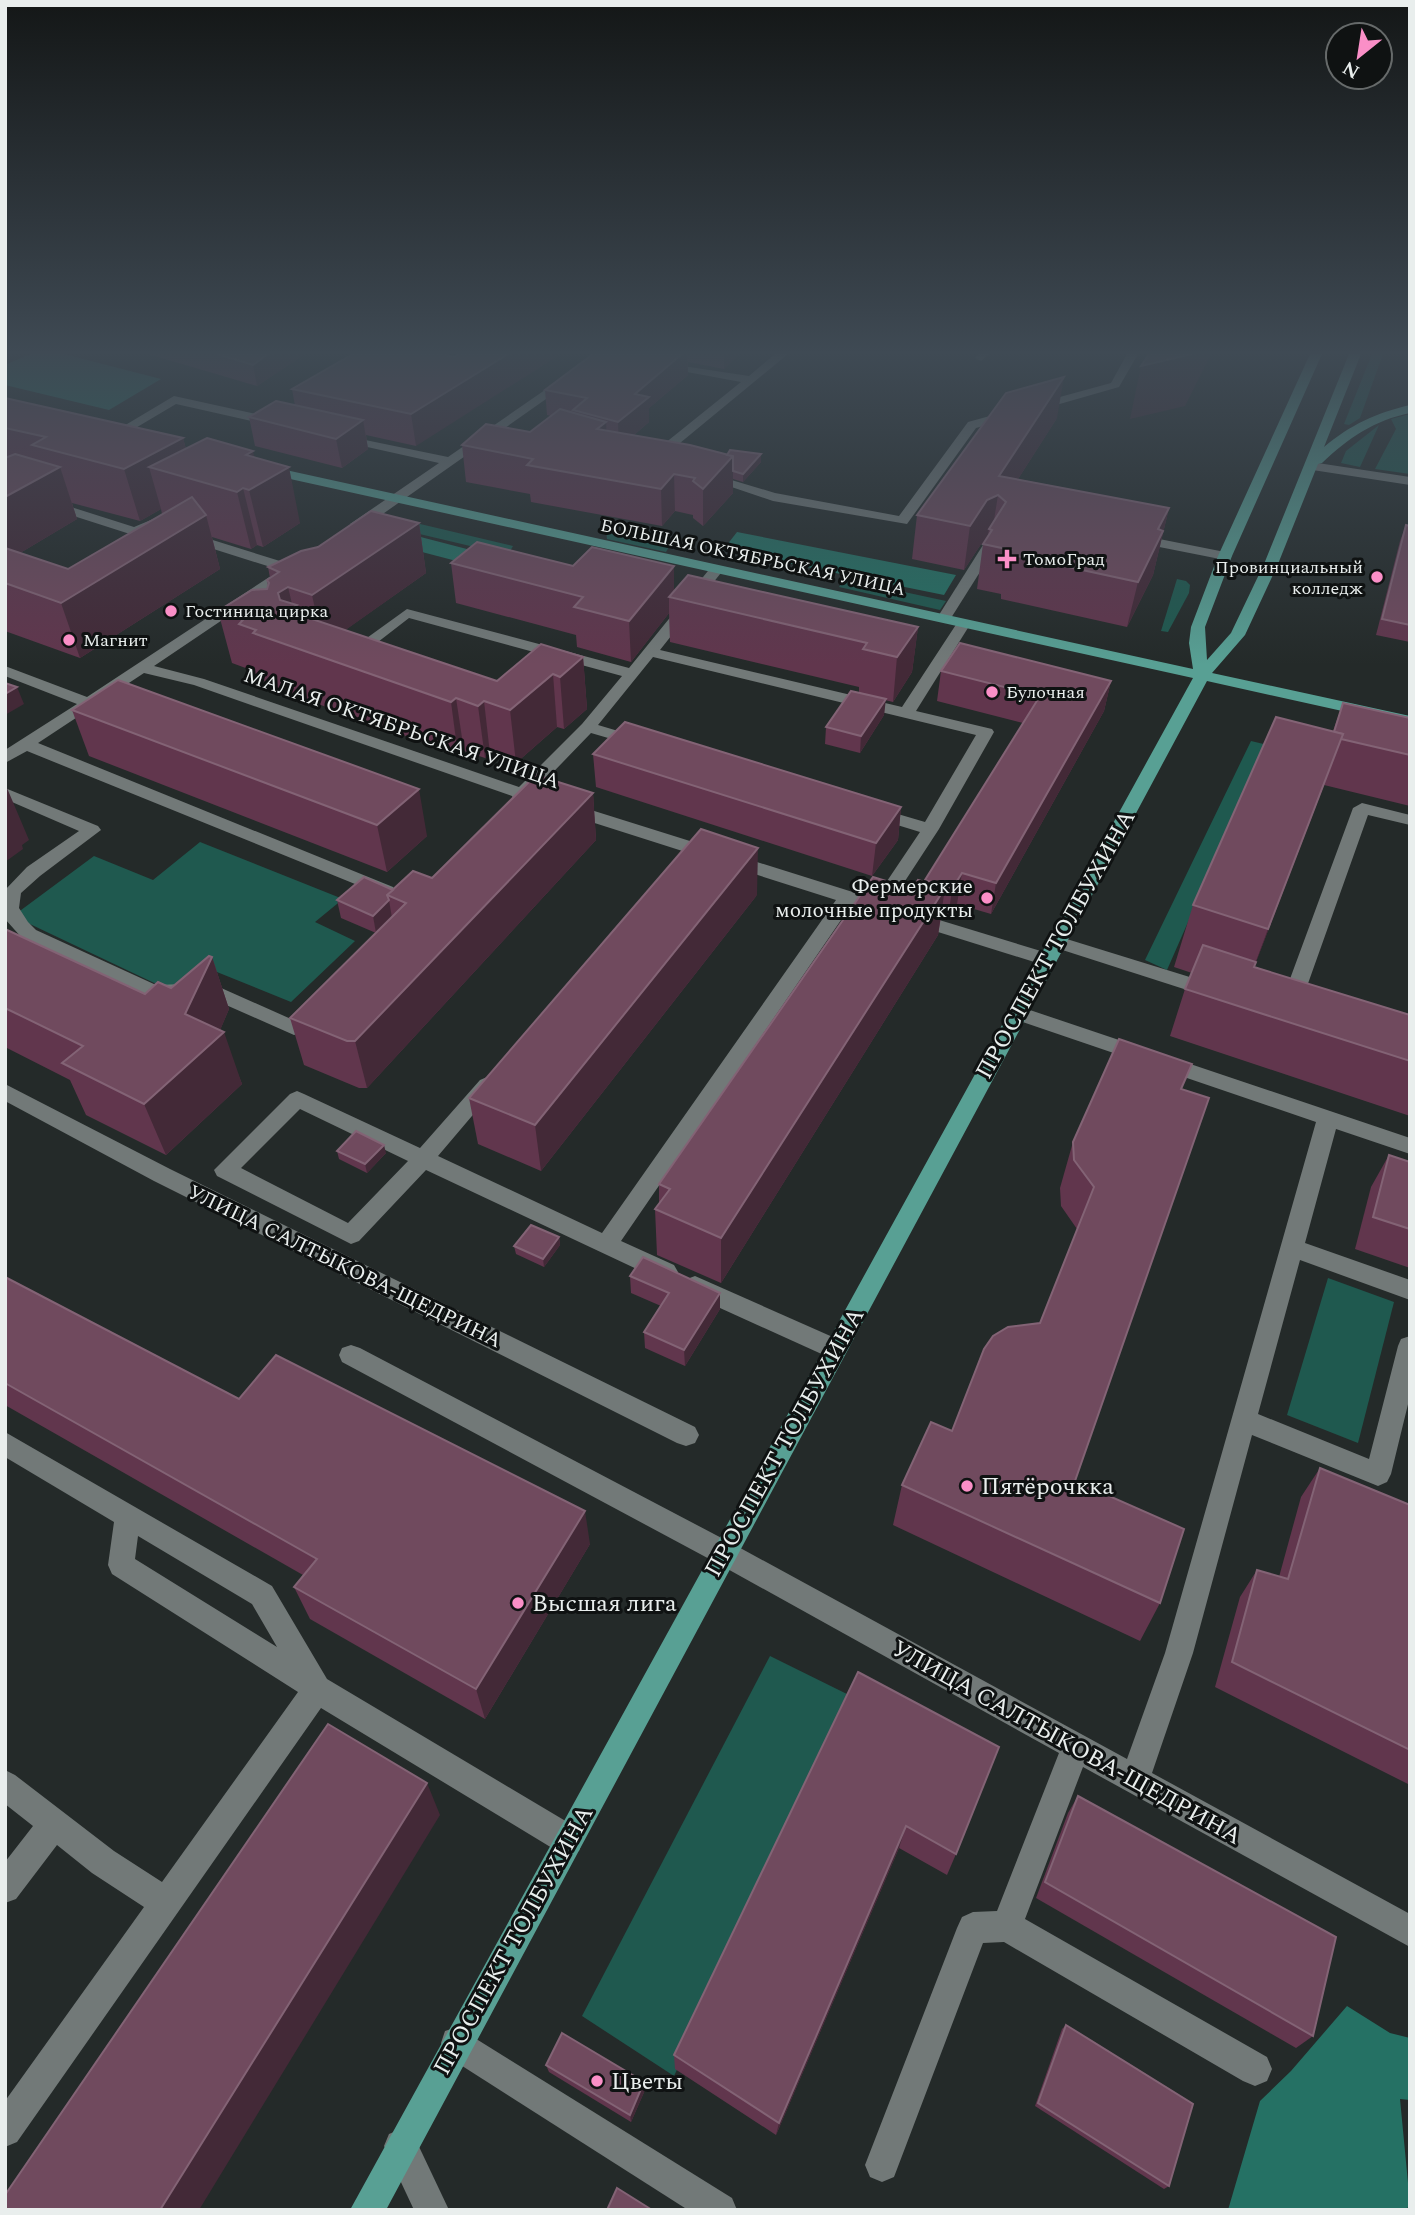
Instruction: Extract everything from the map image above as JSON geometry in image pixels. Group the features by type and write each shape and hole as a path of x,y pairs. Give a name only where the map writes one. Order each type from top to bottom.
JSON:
{"main road":[{"path":"1202,675 1197,643 1198,627 1225,556 1270,457"},
{"name":"ПРОСПЕКТ ТОЛБУХИНА","path":"367,2210 1202,675 1238,635 1314,457"},
{"path":"1311,466 1321,457"},
{"name":"БОЛЬШАЯ ОКТЯБРЬСКАЯ УЛИЦА","path":"250,466 1410,721"}],"street":[{"path":"431,457 452,462"},
{"path":"337,539 458,457"},
{"path":"651,461 655,457"},
{"path":"700,475 773,496 902,521 948,457"},
{"path":"1311,466 1410,481"},
{"path":"5,490 133,531 144,530 167,516"},
{"path":"5,510 29,497"},
{"path":"5,758 297,566 180,534 169,540"},
{"path":"1126,536 1225,556"},
{"path":"944,618 990,545"},
{"path":"517,799 588,727 717,569"},
{"path":"368,670 338,659 407,613 551,658 632,674"},
{"path":"218,618 239,625"},
{"path":"908,711 964,623"},
{"path":"650,652 908,711 986,732 930,829 878,907"},
{"name":"МАЛАЯ ОКТЯБРЬСКАЯ УЛИЦА","path":"142,668 199,682 517,799 692,847 1047,960"},
{"path":"5,671 89,703"},
{"path":"588,727 654,746"},
{"path":"25,744 408,899"},
{"path":"5,793 92,830 20,883 10,896 9,909 15,921 29,934 154,992 209,990 294,1028 323,999"},
{"path":"851,805 930,829"},
{"path":"1287,1014 1362,807 1410,820"},
{"path":"674,867 692,847"},
{"path":"606,1245 847,898"},
{"path":"1057,942 1237,998"},
{"path":"1018,1013 1410,1146"},
{"path":"504,1065 424,1158 351,1235 225,1170 297,1099 424,1158 606,1245 835,1349"},
{"name":"УЛИЦА САЛТЫКОВА-ЩЕДРИНА","path":"5,1092 162,1175 686,1435"},
{"path":"1135,1780 1179,1653 1328,1119"},
{"path":"1292,1248 1410,1290"},
{"path":"1244,1420 1378,1475 1410,1346"},
{"name":"УЛИЦА САЛТЫКОВА-ЩЕДРИНА","path":"351,1355 724,1553 1410,1931"},
{"path":"5,1443 262,1595 317,1689"},
{"path":"128,1516 121,1566 317,1689 568,1840"},
{"path":"5,2130 317,1689"},
{"path":"1007,1926 1076,1747"},
{"path":"5,1785 103,1862 164,1902"},
{"path":"5,1888 54,1823"},
{"path":"882,2165 973,1928 1007,1926 1255,2069"},
{"path":"457,2043 720,2210"},
{"path":"401,2146 432,2210"}],"green space":[{"path":"1343,457 1364,457 1360,467 1341,463"},
{"path":"1381,457 1410,457 1410,474 1375,469"},
{"path":"416,523 513,546 508,555 407,531"},
{"path":"606,530 670,545 666,552 607,539"},
{"path":"737,532 956,575 944,595 723,550"},
{"path":"413,535 559,573 545,584 399,546"},
{"path":"844,579 946,601 940,610 839,587"},
{"path":"1177,579 1190,585 1189,593 1168,632 1161,631"},
{"path":"1251,741 1284,749 1253,774 1167,970 1145,960"},
{"path":"200,842 343,899 315,922 355,941 291,1002 202,966 169,990 13,916 94,856 153,880"},
{"path":"1328,1278 1394,1302 1358,1443 1287,1415"},
{"path":"770,1656 853,1697 674,2076 582,2016"},
{"path":"1347,2006 1390,2033 1410,2038 1410,2100 1400,2099 1410,2204 1406,2210 1228,2210 1260,2101 1291,2071"}],"building":[{"path":"27,457 60,467 5,497 5,458"},
{"path":"79,457 146,457 124,469"},
{"path":"168,457 254,457 289,467 249,490 243,488 237,492 149,467"},
{"path":"525,457 732,457 703,489 693,481 695,478 674,474 661,489 527,465 533,459"},
{"path":"733,457 758,457 743,474 733,471"},
{"path":"959,457 1011,457 999,476 1169,508 1158,529 1163,531 1138,582 1008,554 1011,550 983,544 1006,502 998,495 987,500 970,526 917,515"},
{"path":"192,497 206,515 61,603 5,583 5,548 68,569"},
{"path":"371,511 419,523 312,595 288,587 278,593 280,600 297,605 288,611 497,681 541,644 583,657 560,677 553,674 510,710 484,701 478,706 456,698 451,702 253,633 256,630 239,624 243,620 218,611 252,590 267,589 267,580 279,572 268,567 301,551 318,547"},
{"path":"1406,525 1410,526 1410,625 1382,619"},
{"path":"477,542 573,566 592,547 674,566 629,621 574,607 583,597 451,563"},
{"path":"688,575 918,627 897,657 863,649 867,643 669,597"},
{"path":"960,643 1111,681 996,883 962,873 952,889 925,880 1040,696 941,671"},
{"path":"118,680 419,789 377,825 72,710"},
{"path":"5,683 17,687 5,694"},
{"path":"851,691 886,699 861,736 826,727"},
{"path":"1343,703 1410,718 1410,755 1341,739 1343,734 1334,732"},
{"path":"1276,717 1343,734 1268,929 1193,905"},
{"path":"625,722 901,807 876,843 593,754"},
{"path":"536,775 593,793 355,1041 347,1041 290,1018 406,903 387,895 413,871 432,878"},
{"path":"701,829 758,848 535,1125 469,1098"},
{"path":"364,877 393,890 387,895 389,900 373,916 337,900"},
{"path":"873,877 912,889 918,880 945,888 721,1238 655,1209 670,1189 659,1184"},
{"path":"5,929 145,994 158,982 171,988 209,956 212,957 185,1014 224,1032 144,1104 62,1063 83,1046 5,1008"},
{"path":"1203,945 1256,962 1254,967 1410,1015 1410,1061 1185,989"},
{"path":"1119,1039 1192,1064 1181,1089 1209,1098 1075,1481 1184,1529 1160,1603 902,1485 931,1422 952,1431 984,1349 993,1336 1008,1327 1040,1323 1094,1187 1074,1160 1073,1142"},
{"path":"356,1131 384,1145 365,1164 337,1151"},
{"path":"1389,1155 1410,1162 1410,1229 1373,1217"},
{"path":"531,1225 559,1237 543,1259 514,1246"},
{"path":"643,1257 720,1293 684,1350 644,1332 669,1293 630,1276"},
{"path":"5,1277 239,1399 276,1355 585,1511 476,1689 294,1587 317,1559 5,1383"},
{"path":"1320,1468 1410,1505 1410,1750 1232,1662 1257,1570 1288,1579"},
{"path":"858,1672 999,1747 956,1854 906,1826 779,2123 674,2055"},
{"path":"328,1724 427,1783 160,2210 5,2210 5,2195"},
{"path":"1078,1796 1336,1937 1313,2036 1045,1882"},
{"path":"1066,2025 1193,2104 1169,2186 1038,2103"},
{"name":"Цветы","path":"562,2033 644,2082 630,2115 546,2065"},
{"path":"617,2188 652,2210 607,2210"}],"place":[{"name":"ТомоГрад","path":"1007,559"},
{"name":"Провинциальный колледж","path":"1377,577"},
{"name":"Гостиница цирка","path":"171,611"},
{"name":"Магнит","path":"69,640"},
{"name":"Булочная","path":"992,692"},
{"name":"Фермерские молочные продукты","path":"987,898"},
{"name":"Пятёрочкка","path":"967,1486"},
{"name":"Высшая лига","path":"518,1603"},
{"name":"Цветы","path":"597,2081"}]}
